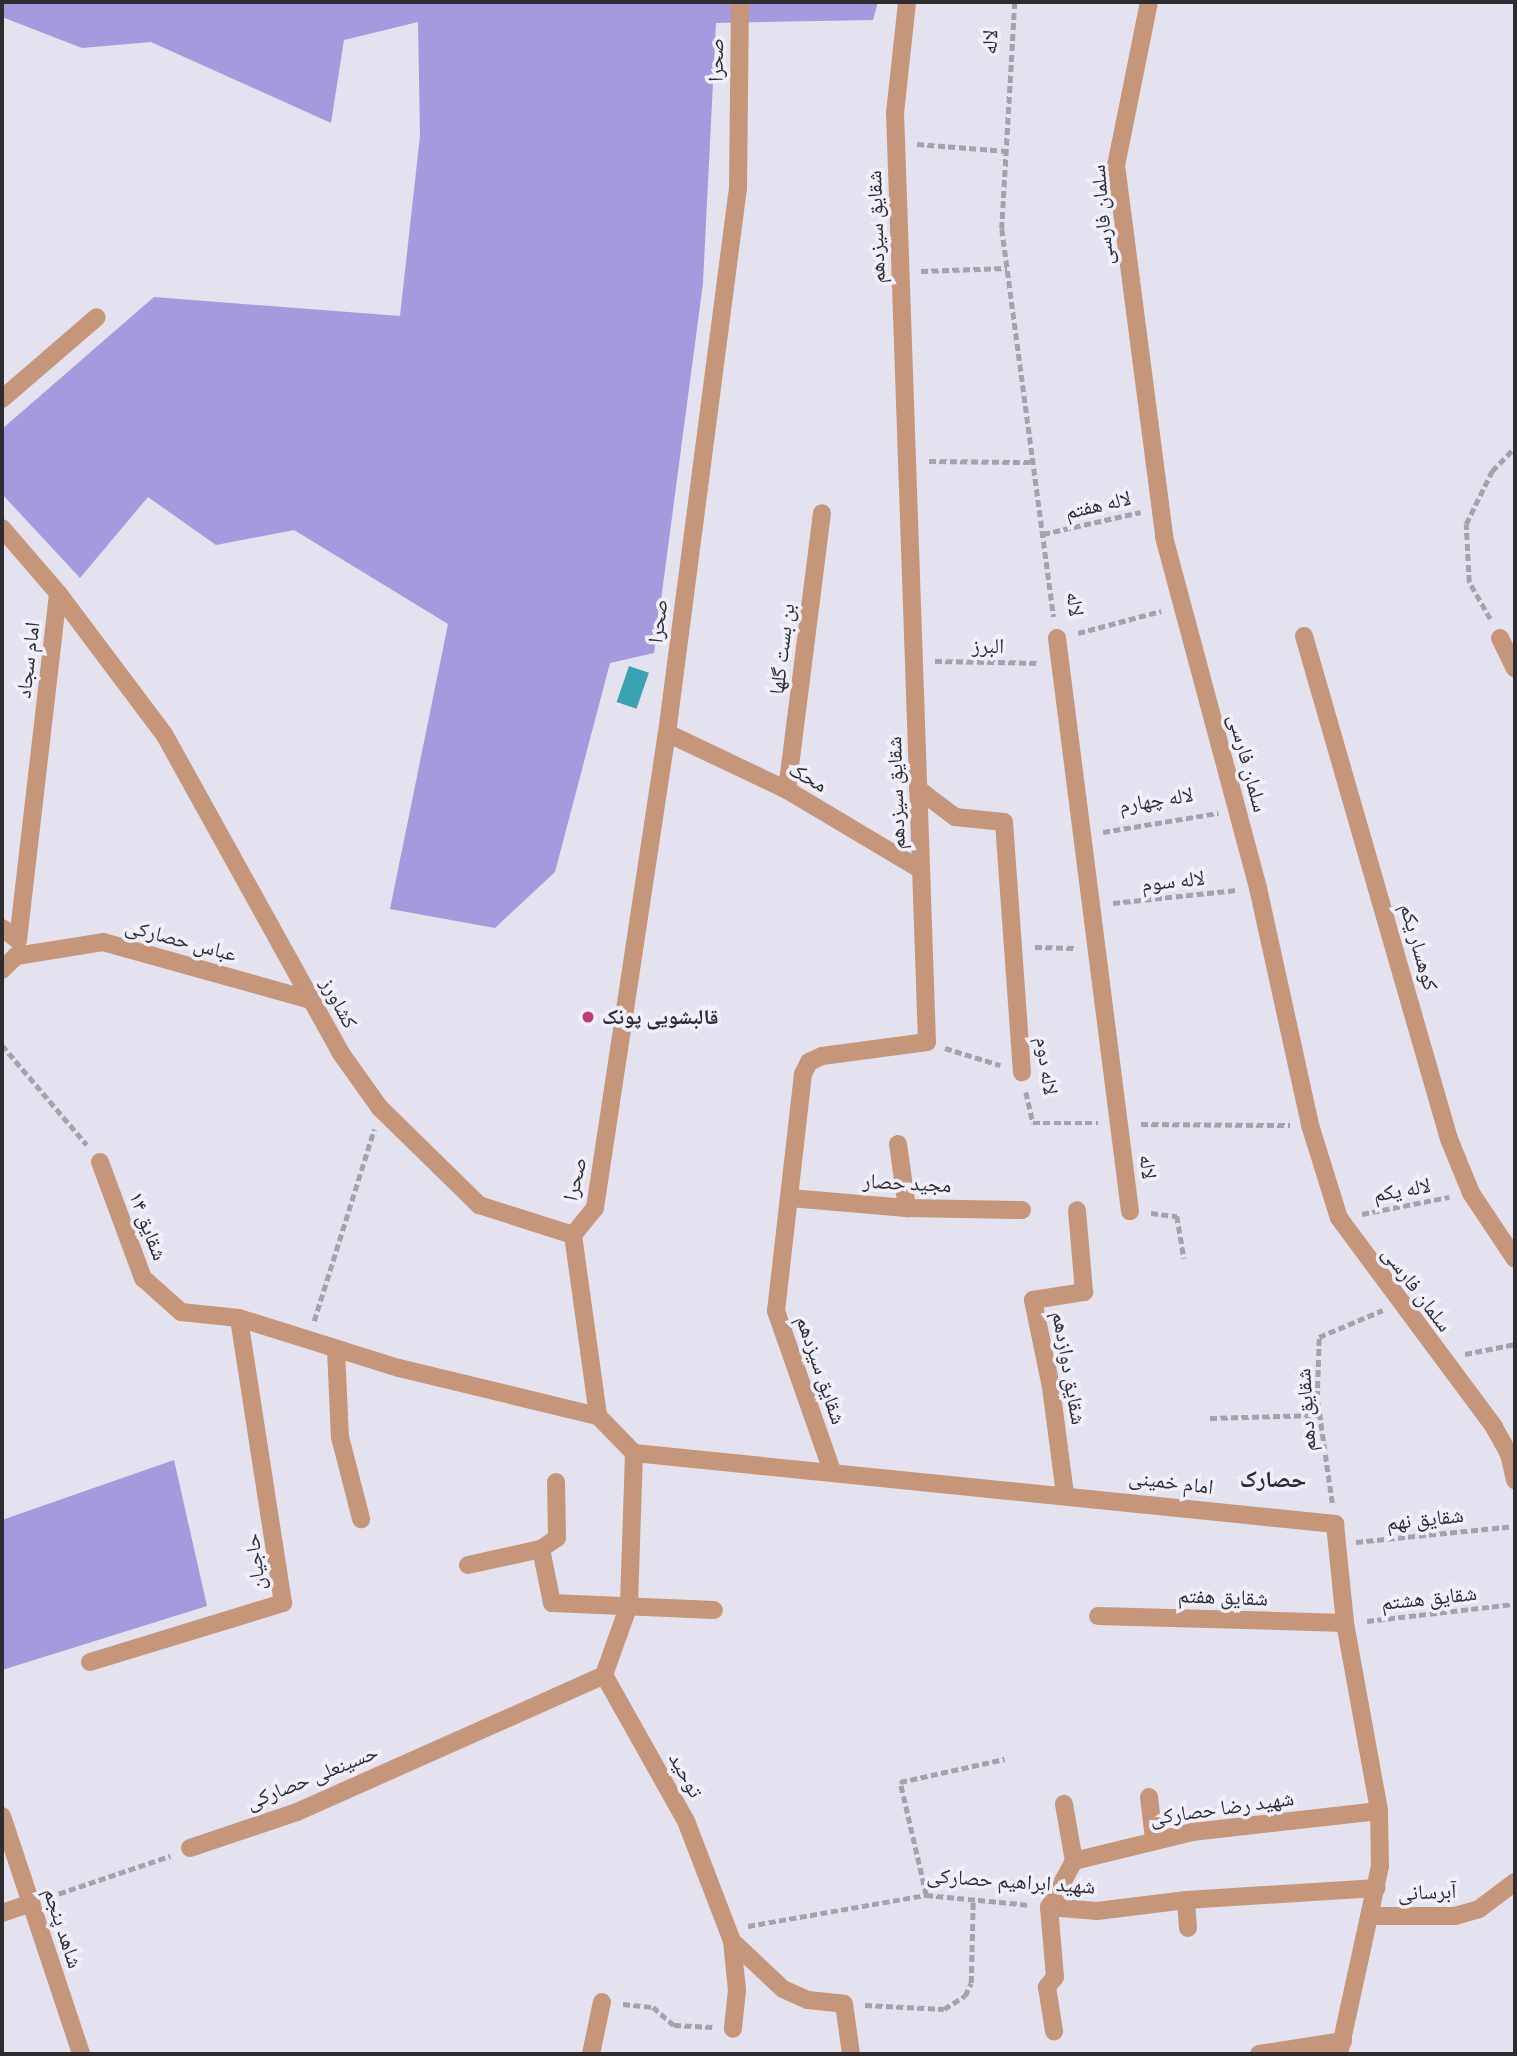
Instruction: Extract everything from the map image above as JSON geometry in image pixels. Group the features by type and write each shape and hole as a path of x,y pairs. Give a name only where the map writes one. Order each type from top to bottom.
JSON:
{"street":[{"name":"صحرا","path":"573,1235 595,1208 667,733 738,188 740,2"},
{"name":"شقایق سیزدهم","path":"832,1471 776,1311 803,1074 809,1062 822,1056 927,1042 896,143 907,2"},
{"name":"سلمان فارسی","path":"1149,2 1116,165 1160,507 1182,606 1258,888 1310,1125 1339,1218 1399,1304 1494,1427 1509,1454 1515,1480"},
{"path":"2,399 97,317"},
{"name":"بن بست گلها","path":"787,790 822,513"},
{"name":"کشاورز","path":"2,527 58,593 164,734 340,1052 380,1108 479,1205 573,1235"},
{"name":"امام سجاد","path":"2,928 18,940 58,593"},
{"name":"کوهسار یکم","path":"1304,636 1449,1139 1471,1194 1515,1258"},
{"name":"لاله","path":"1057,638 1130,1211"},
{"path":"1500,638 1515,669"},
{"name":"محک","path":"667,733 787,790 921,870"},
{"name":"لاله دوم","path":"918,789 955,817 1004,822 1022,1072"},
{"name":"عباس حصارکی","path":"2,970 16,956 103,942 311,1000"},
{"path":"898,1144 907,1208"},
{"name":"شقایق ۱۴","path":"100,1162 143,1278 181,1312 239,1318 336,1350 598,1416"},
{"name":"مجید حصار","path":"790,1198 907,1208 1023,1210"},
{"name":"شقایق دوازدهم","path":"1065,1494 1051,1387 1033,1300 1084,1292 1077,1210"},
{"path":"573,1235 598,1416 634,1453 629,1605 604,1675"},
{"name":"حاجیان","path":"90,1662 283,1603 239,1318"},
{"path":"336,1350 340,1437 361,1518"},
{"name":"امام خمینی","path":"634,1453 1065,1494 1335,1524"},
{"path":"468,1565 541,1549 557,1538 556,1482"},
{"path":"1259,2054 1341,2048 1377,1888 1379,1811 1345,1623 1335,1524"},
{"path":"541,1549 552,1603 713,1610"},
{"name":"شقایق هفتم","path":"1098,1616 1345,1623"},
{"name":"حسینعلی حصارکی","path":"190,1848 297,1812 604,1675"},
{"name":"توحید","path":"604,1675 685,1821 730,1936 783,1989 808,2000 844,2004"},
{"path":"1149,1797 1154,1839"},
{"path":"1054,2031 1047,1987 1055,1977 1049,1907 1074,1861 1064,1804"},
{"name":"شهید رضا حصارکی","path":"1074,1861 1154,1839 1379,1811"},
{"name":"شاهد پنجم","path":"2,1816 80,2054"},
{"name":"آبرسانی","path":"1372,1916 1455,1916 1479,1909 1515,1882"},
{"name":"شهید ابراهیم حصارکی","path":"1049,1907 1097,1911 1186,1900 1377,1888"},
{"path":"1186,1900 1188,1928"},
{"path":"2,1913 31,1903"},
{"path":"730,1936 737,1990 733,2029"},
{"path":"591,2054 602,2002"},
{"path":"844,2004 851,2054"}],"path":[{"name":"لاله","path":"1015,2 1002,229 1057,638"},
{"path":"896,143 1007,151"},
{"path":"901,272 1007,268"},
{"path":"1500,638 1469,582 1466,524 1492,471 1515,447"},
{"path":"907,461 1033,462"},
{"name":"لاله هفتم","path":"1042,534 1160,507"},
{"path":"1057,638 1182,606"},
{"name":"البرز","path":"914,661 1060,663"},
{"name":"لاله چهارم","path":"1084,835 1237,810"},
{"name":"لاله سوم","path":"1091,905 1258,888"},
{"path":"1013,947 1097,948"},
{"path":"927,1042 1022,1072"},
{"path":"2,1045 100,1162"},
{"name":"لاله دوم","path":"1022,1072 1033,1123 1310,1125"},
{"path":"307,1342 380,1108"},
{"name":"لاله یکم","path":"1339,1218 1471,1194"},
{"path":"1177,1216 1184,1258"},
{"name":"شقایق دهم","path":"1335,1524 1319,1415 1319,1336 1399,1304"},
{"path":"1441,1359 1515,1344"},
{"path":"1210,1418 1319,1415"},
{"name":"شقایق نهم","path":"1338,1544 1515,1526"},
{"name":"شقایق هشتم","path":"1345,1623 1515,1604"},
{"path":"926,1895 900,1782 1004,1759"},
{"path":"31,1903 190,1848"},
{"name":"شهید ابراهیم حصارکی","path":"730,1936 926,1895 1049,1907"},
{"path":"844,2004 944,2009 965,1996 971,1983 973,1900"},
{"path":"602,2002 653,2007 674,2025 733,2029"}],"shaded area":[{"path":"2,2 878,2 873,20 716,23 703,283 654,653 610,663 555,872 495,928 390,909 448,624 294,530 216,545 148,497 80,578 2,494 2,429 154,297 400,316 420,136 418,22 344,40 331,123 151,42 82,48 2,17"},
{"path":"174,1460 207,1606 2,1670 2,1520"}],"water":[{"path":"629,666 649,673 636,709 617,702"}],"place":[{"name":"قالبشویی پونک","path":"588,1017"}],"district":[{"name":"حصارک","path":"1273,1479"}]}
